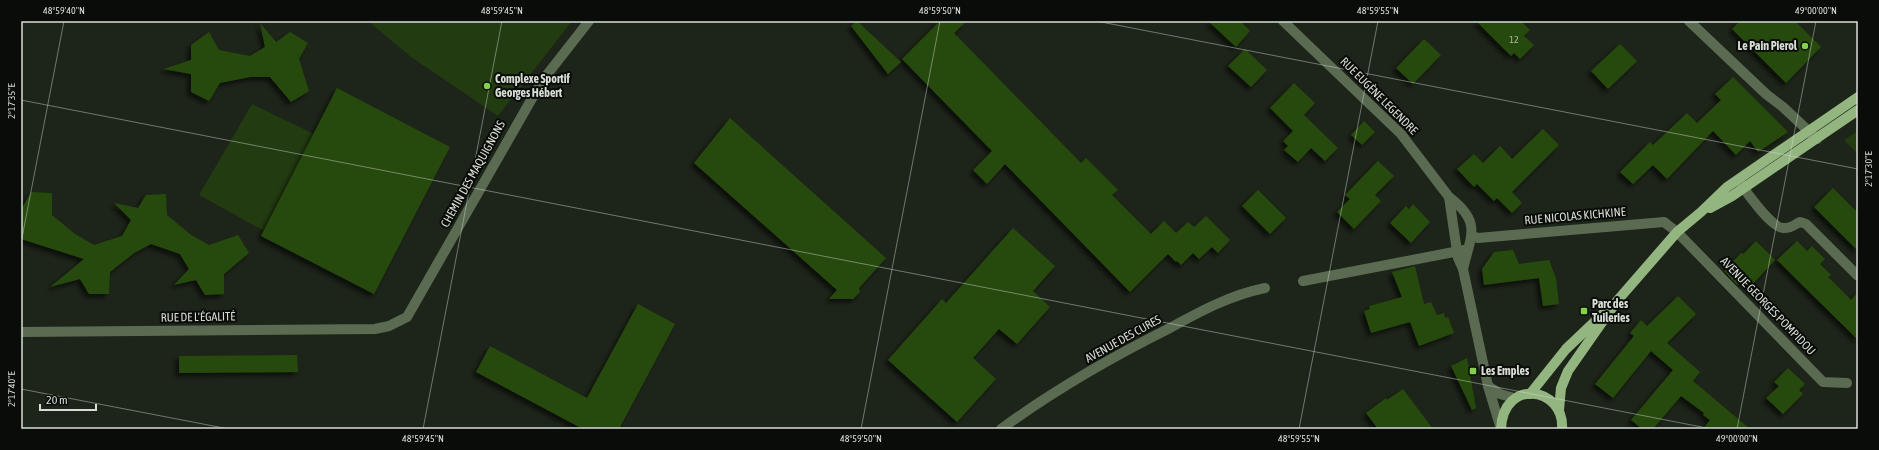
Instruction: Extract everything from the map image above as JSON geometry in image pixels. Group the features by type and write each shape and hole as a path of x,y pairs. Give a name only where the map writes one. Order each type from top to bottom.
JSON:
{"main road":[{"path":"1562,429 1562,419 1559,410 1561,388 1568,372 1618,301 1677,232 1727,187 1858,97"},
{"path":"1701,212 1744,189 1858,110"},
{"path":"1530,394 1566,349 1618,301"},
{"path":"1501,429 1503,411 1514,398 1530,394 1542,395 1559,410"}],"street":[{"name":"CHEMIN DES MAQUIGNONS","path":"375,329 398,323 407,317 542,81 589,21"},
{"name":"RUE EUGÈNE LEGENDRE","path":"1283,21 1401,134 1449,197 1459,205 1466,214 1471,225 1472,236 1463,269"},
{"path":"1689,21 1766,94 1810,130 1817,139"},
{"path":"1738,179 1744,189 1773,224 1781,228 1789,228 1800,222 1806,224 1858,276"},
{"name":"RUE EUGÈNE LEGENDRE","path":"1449,197 1458,251 1488,386 1501,429"},
{"name":"RUE NICOLAS KICHKINE","path":"1472,236 1478,238 1664,222 1677,232"},
{"name":"AVENUE GEORGES POMPIDOU","path":"1677,232 1823,382 1847,383"},
{"path":"1302,281 1468,249"},
{"name":"AVENUE DES CURES","path":"1001,429 1033,406 1133,347 1219,302 1265,288"},
{"name":"RUE DE L'ÉGALITÉ","path":"21,332 375,329"},
{"path":"1488,386 1500,394 1514,398"}],"green space":[{"name":"Complexe Sportif Georges Hébert","path":"368,21 572,21 498,116 411,57"},
{"path":"252,104 314,134 264,231 199,195"},
{"path":"1858,131 1858,154 1844,140"}],"building":[{"path":"857,21 901,62 888,74 851,26"},
{"path":"940,21 967,21 954,33 1081,163 1086,158 1118,190 1112,195 1151,234 1164,221 1176,233 1188,222 1194,227 1206,216 1230,240 1218,253 1212,247 1199,259 1193,253 1181,265 1168,254 1130,292 1005,164 987,184 973,170 992,151 902,59"},
{"path":"1208,21 1240,21 1250,31 1236,47"},
{"path":"1476,21 1521,21 1530,30 1524,36 1534,45 1520,59 1514,53 1511,56"},
{"path":"1740,21 1795,21 1821,47 1786,83 1732,29"},
{"path":"260,23 276,42 290,32 308,43 299,59 309,91 291,102 270,77 250,77 220,83 209,101 191,92 191,74 163,69 191,60 191,45 209,32 219,50 250,56 265,47"},
{"path":"1424,39 1441,55 1413,84 1396,68"},
{"path":"1620,44 1637,61 1608,89 1591,71"},
{"path":"1245,49 1267,70 1251,87 1228,66"},
{"path":"1733,77 1788,132 1758,152 1750,141 1736,155 1713,131 1667,179 1653,165 1633,184 1620,172 1650,142 1653,145 1687,113 1697,123 1721,100 1715,94"},
{"path":"1294,83 1315,103 1304,115 1338,148 1325,161 1311,148 1298,162 1284,150 1288,146 1283,141 1293,131 1270,108"},
{"path":"337,88 450,147 374,294 261,236"},
{"path":"730,118 886,258 859,288 860,292 853,299 829,299 837,290 694,163"},
{"path":"1364,121 1375,132 1362,145 1351,135"},
{"path":"1543,129 1559,145 1512,192 1522,203 1512,213 1497,198 1494,201 1477,184 1474,187 1457,169 1474,154 1483,163 1500,146 1512,159"},
{"path":"1378,161 1394,176 1375,195 1381,201 1354,229 1337,212 1350,199 1345,195"},
{"path":"1833,188 1858,213 1858,251 1814,207"},
{"path":"1258,190 1286,218 1270,234 1242,206"},
{"path":"31,192 52,193 52,215 75,234 94,245 122,236 131,220 114,203 138,208 146,195 166,194 167,215 191,235 209,245 238,235 249,253 224,274 224,294 205,295 196,280 174,285 189,269 180,254 151,244 134,253 110,272 109,294 89,294 80,279 50,287 84,259 21,239 21,210"},
{"path":"1413,204 1430,222 1411,243 1390,223 1406,206 1409,209"},
{"path":"1013,228 1055,266 1033,291 1050,307 1017,344 999,329 973,358 996,379 957,422 888,360 942,299 946,303"},
{"path":"1756,241 1775,260 1751,286 1744,278 1737,285 1724,271 1741,253 1743,254"},
{"path":"1797,241 1807,251 1812,246 1825,259 1820,264 1831,275 1828,277 1851,300 1858,292 1858,340 1777,260"},
{"path":"1513,250 1519,264 1549,260 1556,278 1559,304 1543,306 1539,278 1484,285 1482,269 1494,252"},
{"path":"1415,266 1424,304 1431,302 1437,315 1444,313 1445,318 1448,317 1454,333 1419,346 1410,322 1371,333 1364,311 1370,309 1369,306 1402,297 1392,272"},
{"path":"1678,296 1696,314 1667,343 1700,372 1693,381 1750,429 1703,429 1710,420 1703,415 1704,413 1681,396 1653,429 1642,429 1631,420 1673,370 1651,351 1613,398 1595,384 1634,336 1630,333 1641,320 1647,326"},
{"path":"638,304 675,324 619,429 583,429 476,372 490,346 587,398"},
{"path":"297,355 298,372 179,373 179,356"},
{"path":"1467,358 1476,408 1472,410 1451,366"},
{"path":"1788,368 1805,384 1799,390 1803,394 1783,414 1766,398 1779,386 1774,382"},
{"path":"1403,389 1433,429 1378,429 1366,413 1386,398 1387,400"}],"place":[{"name":"Le Pain Pierol","path":"1805,46"},
{"name":"Complexe Sportif Georges Hébert","path":"487,86"},
{"name":"Parc des Tuileries","path":"1584,311"},
{"name":"Les Emples","path":"1473,371"}]}
